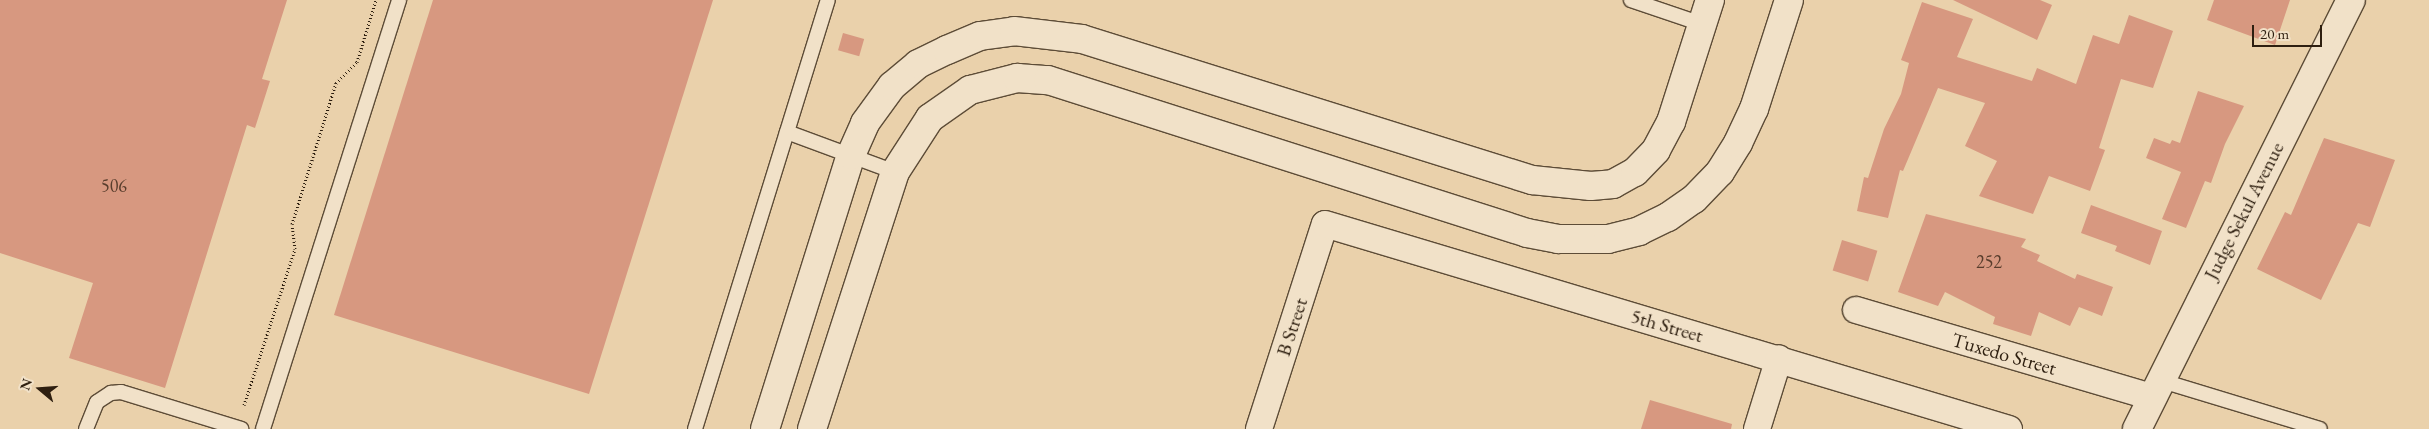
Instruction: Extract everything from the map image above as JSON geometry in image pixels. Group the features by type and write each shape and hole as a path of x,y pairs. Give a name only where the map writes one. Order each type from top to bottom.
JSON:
{"main road":[{"path":"812,429 895,172 930,118 950,101 989,83 1017,78 1048,80 1527,233 1558,239 1608,239 1639,231 1668,217 1694,199 1720,172 1738,143 1754,109 1789,0"},
{"name":"Judge Sekul Avenue","path":"2138,426 2351,0"},
{"path":"765,429 851,155 865,123 892,86 918,64 980,36 1014,31 1082,39 1532,180 1562,185 1613,184 1635,172 1656,150 1671,122 1706,12"}],"street":[{"name":"5th Street","path":"1325,224 1779,358 2009,429"},
{"name":"B Street","path":"1259,429 1325,224"},
{"name":"Tuxedo Street","path":"1856,310 2155,389"},
{"path":"1757,429 1779,358"}],"lane":[{"path":"263,429 399,0"},
{"path":"695,429 828,0"},
{"path":"1632,0 1706,12"},
{"path":"787,132 895,172"},
{"path":"2155,389 2320,429"},
{"path":"86,429 97,402 111,393 121,392 241,429"}],"path":[{"path":"244,405 295,249 292,224 336,83 357,62 376,0"}],"building":[{"path":"0,0 287,0 262,79 270,81 255,128 247,125 165,388 69,358 93,283 0,253"},
{"path":"433,0 713,0 589,394 334,315"},
{"path":"1953,0 2040,0 2052,5 2037,40"},
{"path":"2214,0 2290,0 2275,45 2207,20"},
{"path":"1922,2 1973,19 1957,57 2032,81 2037,68 2076,84 2093,35 2119,44 2129,15 2173,31 2153,88 2121,79 2099,148 2105,150 2090,191 2049,176 2033,214 1979,196 1997,161 1965,146 1985,103 1938,88 1903,171 1900,170 1888,218 1857,211 1864,177 1868,178 1884,129 1901,94 1909,63 1901,60"},
{"path":"843,33 864,39 859,56 838,50"},
{"path":"2198,91 2244,106 2225,144 2211,183 2205,181 2186,228 2162,219 2181,172 2146,158 2154,138 2170,144 2172,140 2180,143"},
{"path":"2324,138 2395,160 2370,227 2358,223 2321,300 2257,269 2285,212 2291,215"},
{"path":"2091,205 2162,231 2150,265 2115,251 2117,246 2081,233"},
{"path":"1926,214 2026,239 2021,247 2040,255 2037,261 2075,279 2077,274 2113,287 2102,316 2079,307 2070,326 2039,312 2031,336 1993,324 1995,317 1945,292 1938,306 1898,292"},
{"path":"1842,240 1877,251 1868,281 1833,271"},
{"path":"1650,400 1732,424 1731,429 1641,429"}]}
